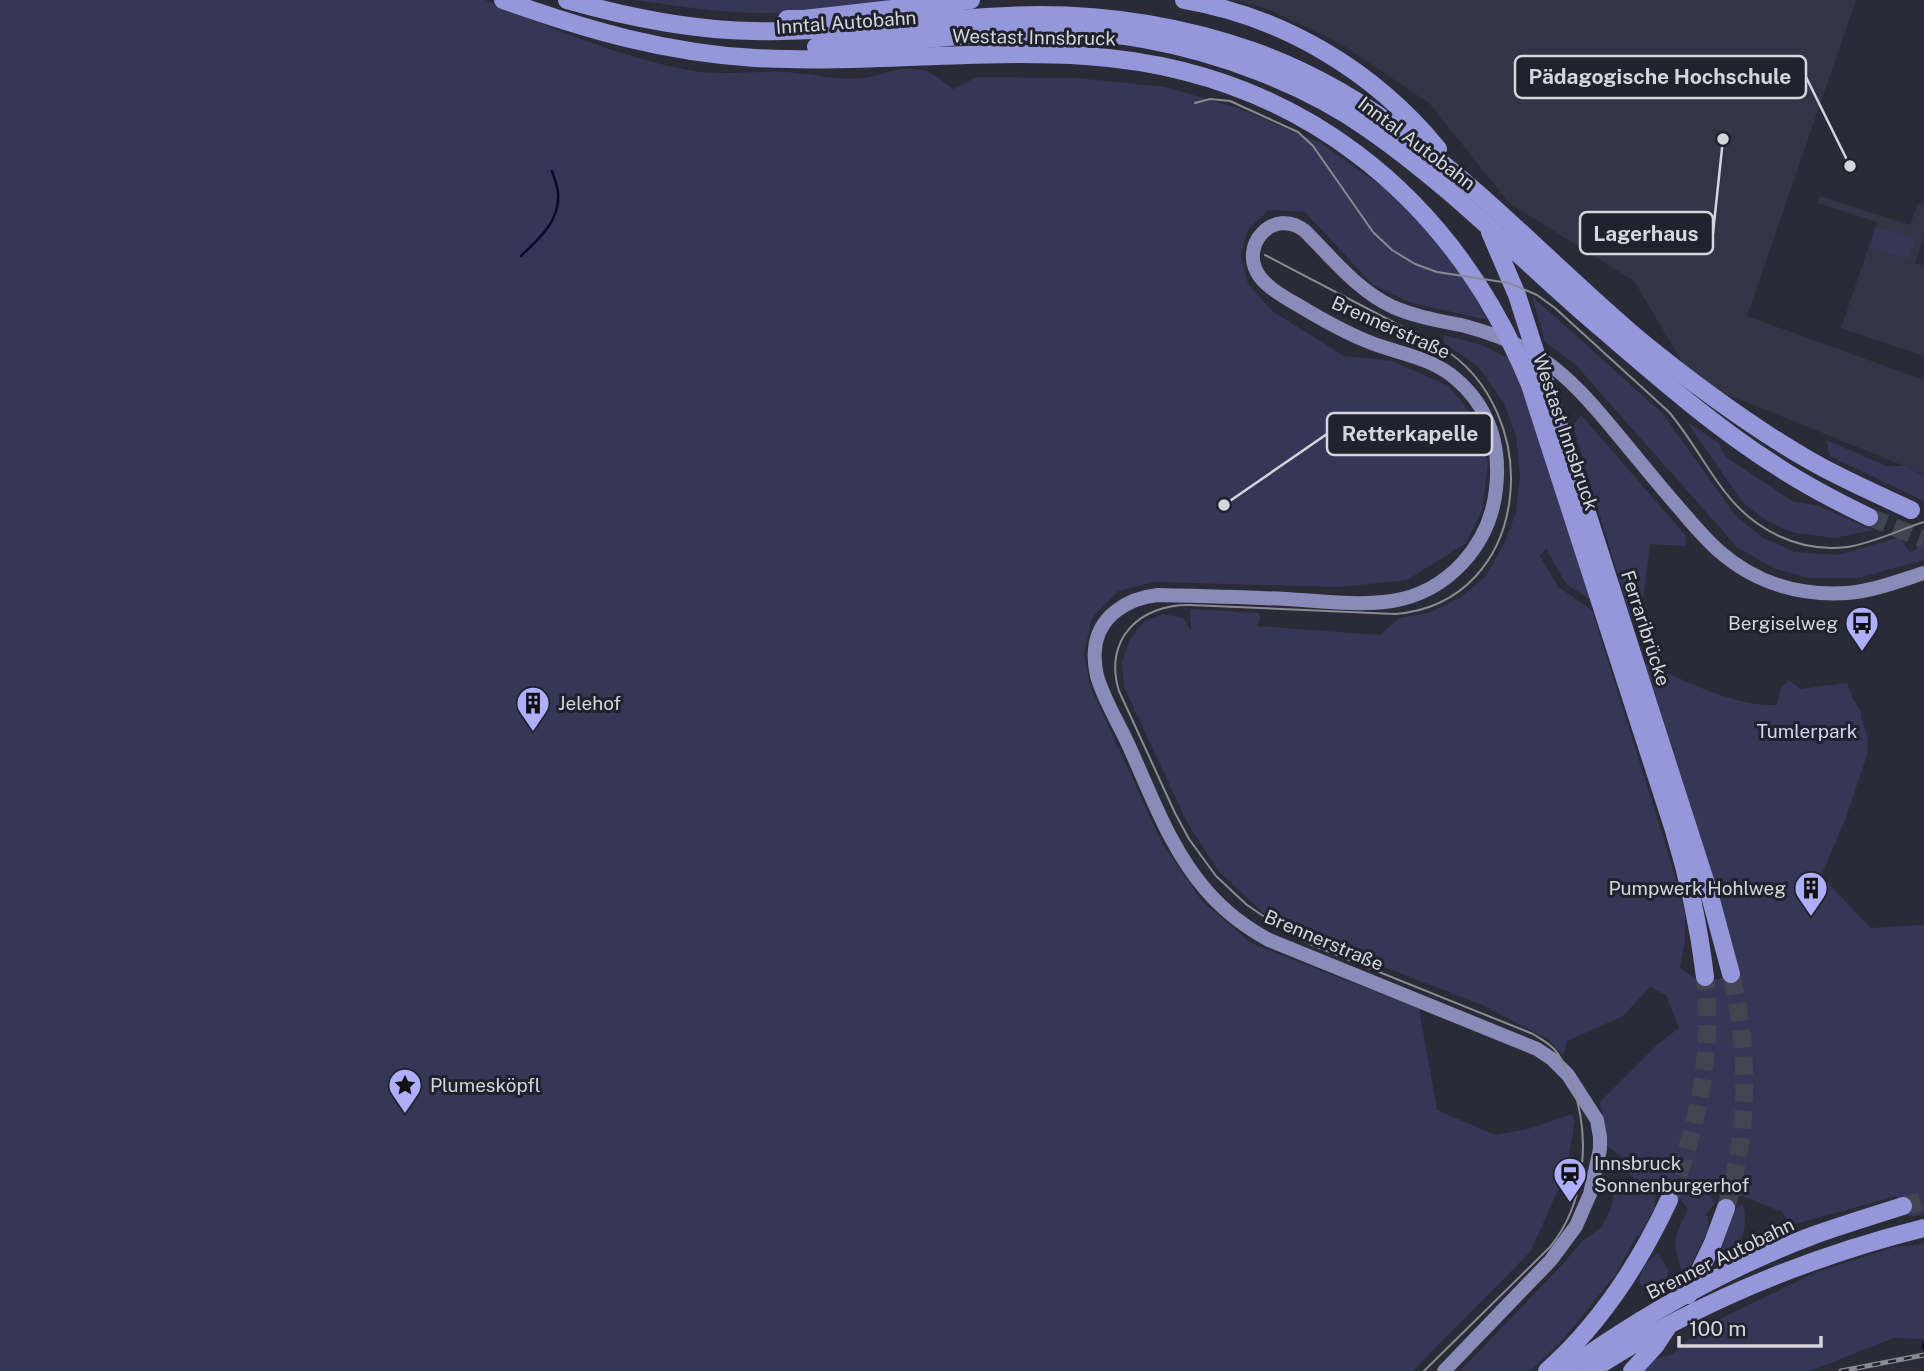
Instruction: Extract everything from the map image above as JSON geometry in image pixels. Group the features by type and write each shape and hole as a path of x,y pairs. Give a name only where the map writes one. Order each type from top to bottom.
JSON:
{"highway":[{"name":"Westast Innsbruck","path":"503,0 617,37 673,49 720,55 791,58 1068,55 1102,57 1150,64 1201,76 1250,93 1294,114 1339,141 1391,181 1427,217 1459,256 1489,301 1519,359 1598,568"},
{"name":"Inntal Autobahn","path":"518,0 614,31 707,46 836,46 1038,32 1102,34 1179,47 1294,76 1341,92 1408,135 1482,197 1583,291 1699,388 1810,461 1911,510"},
{"name":"Inntal Autobahn","path":"567,0 638,17 729,30 796,31 864,20 1038,15 1103,18 1182,30 1255,52 1294,76 1428,174 1584,313 1730,434 1789,474 1869,517"},
{"name":"Westast Innsbruck","path":"603,0 691,15 752,20 864,20 971,0"},
{"name":"Westast Innsbruck","path":"1184,0 1241,13 1292,34 1347,65 1394,102 1438,148 1470,193 1494,238 1517,295 1598,568"},
{"name":"Ferraribrücke","path":"1598,568 1642,705"},
{"path":"1642,705 1710,896 1731,974"},
{"path":"1642,705 1698,923 1705,978"},
{"path":"1547,1371 1583,1334 1632,1270 1655,1231 1669,1200"},
{"name":"Brenner Autobahn","path":"1565,1371 1654,1313 1711,1281 1817,1234 1903,1206"},
{"path":"1632,1371 1655,1346 1678,1312 1704,1262 1726,1208"},
{"name":"Brenner Autobahn","path":"1590,1371 1685,1315 1781,1272 1868,1242 1924,1227"}],"main road":[{"name":"Brennerstraße","path":"1444,1371 1551,1260 1581,1217 1593,1180 1590,1110 1568,1075 1537,1049 1269,940 1227,912 1194,875 1178,849 1101,688 1096,672 1095,644 1103,625 1117,610 1136,599 1158,595 1363,602 1401,599 1432,587 1450,575 1469,556 1489,519 1498,474 1497,449 1486,416 1473,396 1454,377 1432,362 1354,335 1294,303 1269,286 1260,278 1254,264 1254,250 1262,233 1277,225 1297,226 1355,282 1378,299 1409,313 1502,338 1522,347 1556,369 1603,417 1661,488 1718,551 1762,580 1804,592 1849,593 1924,573"}],"shaded area":[{"path":"1236,0 1856,0 1747,316 1924,380 1924,474 1721,392 1683,363 1634,281 1509,203 1429,103 1341,44 1270,10"},
{"path":"1820,196 1910,225 1918,203 1924,205 1924,235 1915,263 1924,267 1924,356 1841,328 1877,222 1818,203"}],"green space":[{"path":"0,0 485,0 611,49 700,72 784,72 854,79 912,69 925,71 953,89 977,77 1076,78 1165,87 1238,108 1321,143 1392,194 1433,237 1488,320 1412,303 1373,285 1305,212 1269,210 1248,229 1241,255 1248,284 1272,311 1344,356 1392,361 1449,386 1476,420 1488,463 1482,510 1466,543 1407,580 1340,587 1154,582 1118,591 1092,618 1084,654 1090,686 1163,845 1202,901 1251,943 1419,1009 1437,1110 1495,1135 1528,1129 1572,1114 1575,1121 1566,1173 1530,1252 1413,1371 0,1371"},
{"path":"635,0 904,0 799,12 748,13"},
{"path":"1877,227 1915,239 1909,259 1870,247"},
{"path":"1532,296 1663,414 1736,516 1763,538 1795,552 1838,555 1900,537 1909,552 1916,550 1919,540 1924,537 1924,560 1858,578 1809,578 1773,568 1737,547 1575,364 1545,342"},
{"name":"Tumlerpark","path":"1444,335 1482,345 1510,359 1538,433 1592,600 1566,584 1546,548 1540,556 1558,587 1592,610 1685,912 1685,941 1680,968 1694,978 1706,981 1736,973 1710,868 1645,662 1709,691 1743,702 1760,704 1777,705 1781,688 1789,680 1800,689 1847,683 1861,711 1868,738 1867,755 1845,820 1821,876 1871,928 1924,925 1924,1214 1910,1217 1897,1196 1791,1225 1782,1212 1743,1196 1710,1195 1715,1203 1705,1215 1708,1216 1708,1230 1689,1269 1683,1273 1677,1255 1676,1240 1688,1210 1681,1199 1657,1191 1654,1208 1616,1274 1563,1340 1530,1371 1460,1371 1583,1240 1601,1228 1611,1208 1615,1190 1619,1187 1626,1189 1634,1178 1620,1165 1622,1157 1606,1145 1600,1102 1657,1045 1679,1028 1666,995 1650,987 1623,1016 1567,1041 1563,1056 1548,1039 1482,1005 1315,940 1267,916 1220,873 1188,824 1124,687 1122,662 1130,639 1145,621 1164,614 1183,618 1191,631 1190,609 1259,613 1257,626 1380,635 1399,618 1429,613 1461,597 1485,577 1505,542 1516,512 1520,475 1516,436 1504,403 1478,366 1443,342"},
{"path":"1581,415 1686,536 1685,546 1650,544 1641,616 1631,618 1573,426"},
{"path":"1687,422 1719,443 1726,457 1794,502 1816,505 1873,530 1835,538 1795,533 1767,521 1743,503"},
{"path":"1826,440 1886,466 1906,466 1924,476 1924,501 1830,456"},
{"path":"1742,1203 1745,1219 1742,1236 1734,1251 1721,1260 1720,1255 1732,1214"},
{"path":"1924,1244 1924,1339 1894,1338 1810,1371 1641,1371 1651,1360 1673,1354 1698,1330 1814,1273 1894,1247"},
{"path":"1658,1253 1669,1270 1665,1285 1651,1301 1639,1281 1644,1266"}],"waterway":[{"path":"521,256 547,228 556,211 558,192 552,171"},
{"path":"1923,1348 1924,1342"}],"tunnel":[{"path":"1869,517 1924,539"},
{"path":"1726,1208 1739,1150 1744,1091 1741,1033 1731,974"},
{"path":"1669,1200 1688,1146 1701,1091 1707,1034 1705,977"},
{"path":"1903,1206 1924,1201"}],"tram line":[{"path":"1195,103 1210,99 1230,101 1298,132 1313,146 1373,232 1392,250 1415,264 1437,272 1509,283 1537,295 1555,308 1669,412 1725,492 1737,506 1764,528 1795,542 1829,548 1866,543 1924,522"},
{"path":"1265,255 1439,346 1474,375 1498,413 1509,456 1510,500 1498,541 1475,576 1441,602 1395,614 1172,606 1141,618 1121,641 1116,655 1115,672 1119,691 1175,813 1189,839 1216,876 1247,905 1312,945 1533,1034 1553,1048 1565,1066 1578,1104 1583,1147 1578,1190 1571,1210 1550,1247 1424,1371"}],"railway":[{"path":"1841,1371 1924,1355"}],"place":[{"name":"Lagerhaus","path":"1723,139"},
{"name":"Pädagogische Hochschule","path":"1850,166"},
{"name":"Retterkapelle","path":"1224,505"},
{"name":"Bergiselweg","path":"1862,653"},
{"name":"Jelehof","path":"533,733"},
{"name":"Pumpwerk Hohlweg","path":"1811,918"},
{"name":"Plumesköpfl","path":"405,1115"},
{"name":"Innsbruck Sonnenburgerhof","path":"1570,1204"}]}
